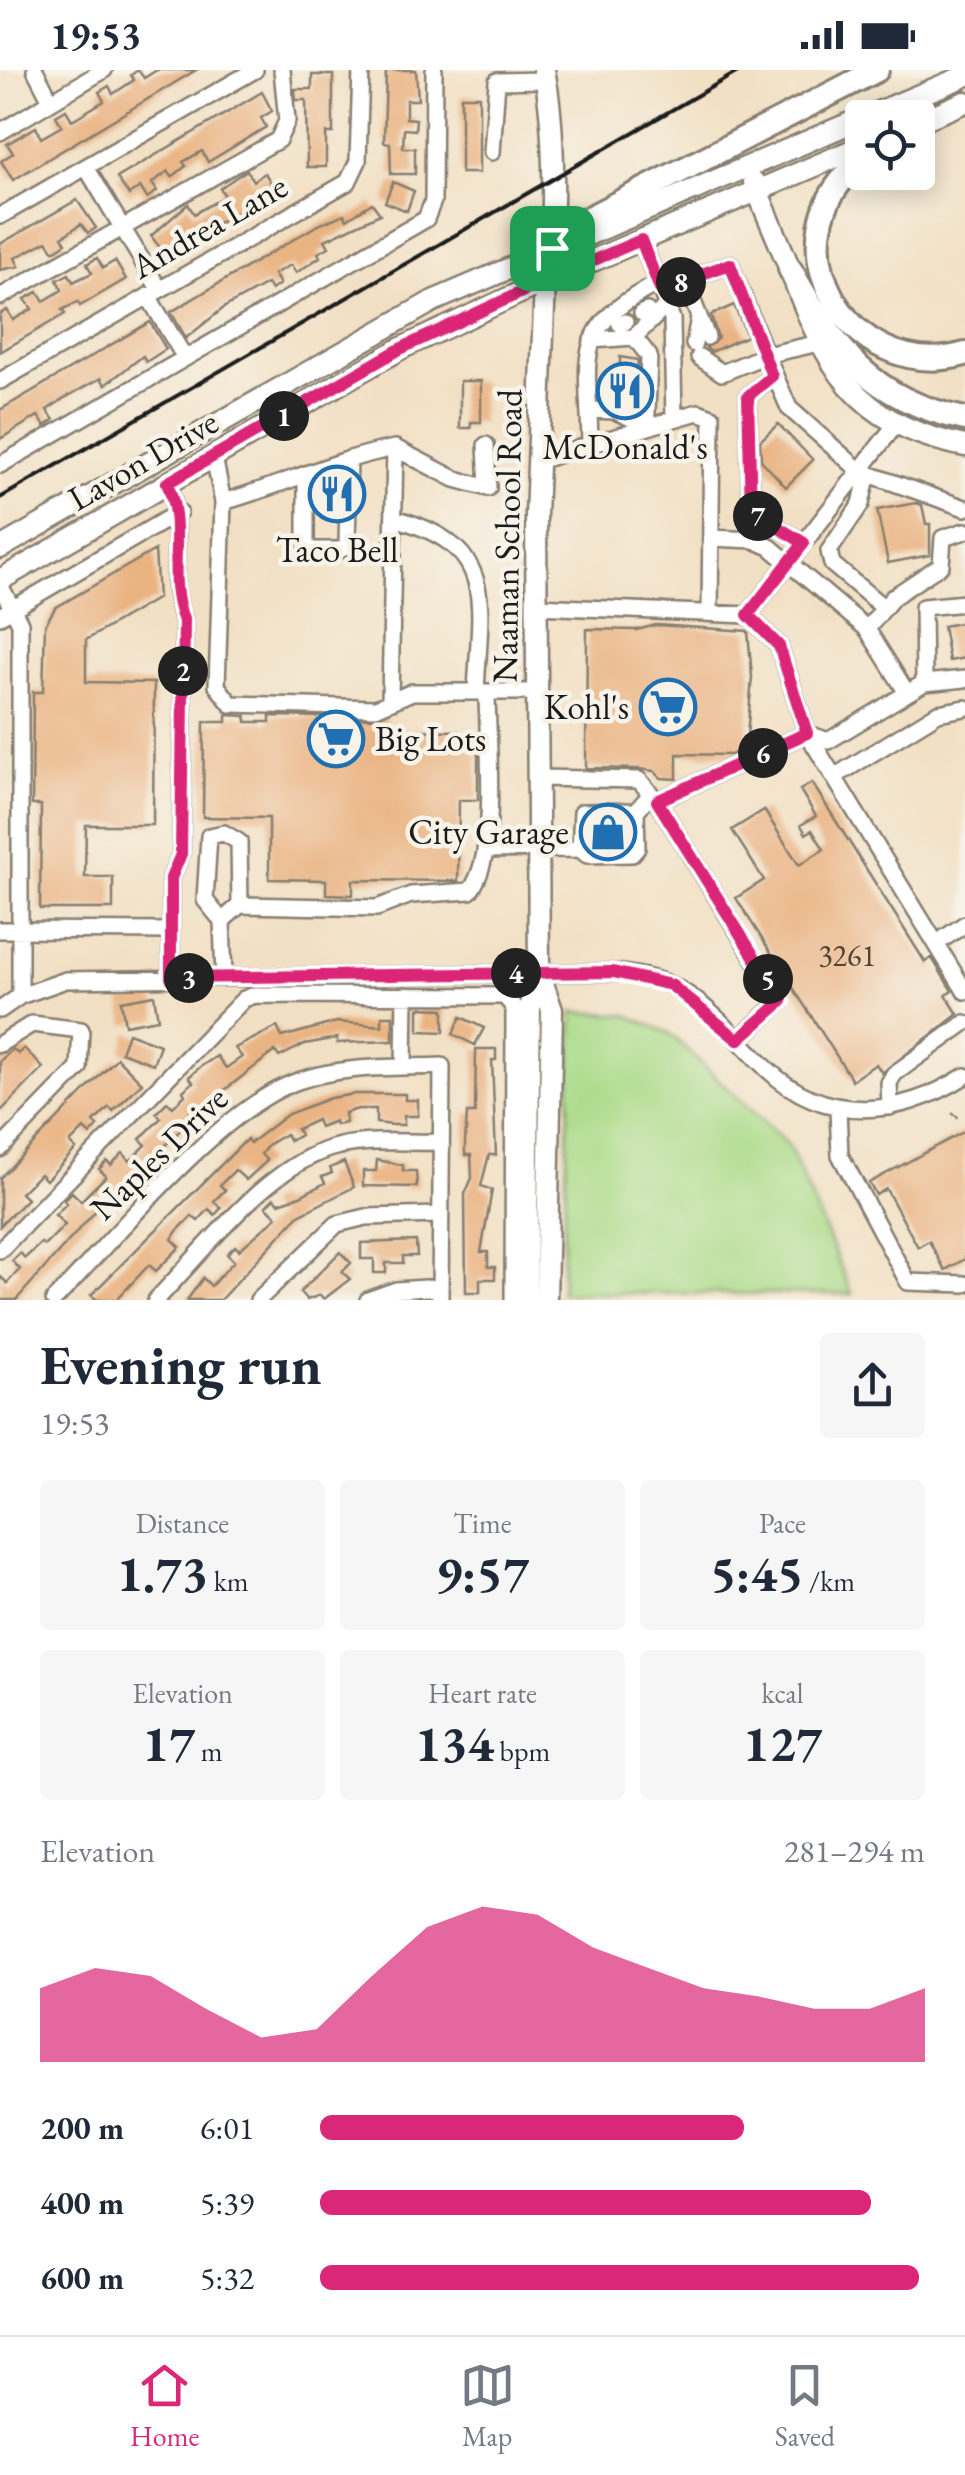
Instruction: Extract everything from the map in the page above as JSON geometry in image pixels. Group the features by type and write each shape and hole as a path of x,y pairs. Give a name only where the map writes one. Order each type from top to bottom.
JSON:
{"highway":[{"path":"548,248 578,224 877,70"},
{"path":"845,181 831,197 821,228 821,267 833,300 852,328 878,348 910,359 946,360 965,354"},
{"path":"790,269 828,336 872,380 898,399 965,419"}],"main road":[{"name":"Naaman School Road","path":"526,1300 530,1005 539,972 538,461 550,98 543,74"},
{"name":"Lavon Drive","path":"907,100 965,76"},
{"path":"935,115 965,102"},
{"name":"Lavon Drive","path":"0,548 388,324 548,248 845,126"},
{"name":"Lavon Drive","path":"0,582 400,349 545,281 845,153"},
{"path":"748,166 819,343 844,385 866,406 896,424 965,446"},
{"path":"200,432 214,456"},
{"name":"Naaman School Road","path":"539,972 552,1010 546,1300"}],"street":[{"path":"36,70 51,101"},
{"path":"0,132 104,70"},
{"path":"0,216 255,70"},
{"path":"0,297 278,140 287,120 282,70"},
{"name":"Andrea Lane","path":"0,380 356,174 361,70"},
{"path":"0,465 426,219 433,201 434,70"},
{"path":"492,152 498,81 543,74"},
{"path":"86,167 124,228 185,358"},
{"path":"641,240 672,319 674,418"},
{"path":"590,445 592,340 613,307 638,293 730,264 772,376 789,408 864,472 965,508"},
{"path":"685,281 699,317 703,347 722,373 766,355 819,343"},
{"path":"638,293 647,315"},
{"path":"592,340 626,330 667,305"},
{"path":"590,415 616,412 628,418 643,417 649,406 649,356 626,330 613,307"},
{"path":"772,376 748,396 751,511 804,543"},
{"path":"538,461 674,418 698,412 712,417 710,613"},
{"path":"748,615 864,472 896,424"},
{"path":"223,502 349,459 395,448 455,478 488,488 486,445"},
{"path":"390,702 395,448"},
{"path":"214,456 223,502 217,686 231,704 376,708 412,692 537,692"},
{"path":"306,474 306,550 340,550 348,545 349,459"},
{"path":"864,472 861,504 829,552 832,564 884,608"},
{"path":"167,483 179,512 175,599 184,621 181,854 171,878 171,978"},
{"path":"7,612 179,512"},
{"path":"222,921 240,905 377,908 411,894 470,891 480,878 486,850 480,603 473,567 453,542 431,528 394,518"},
{"path":"866,628 884,608 941,565 942,538 965,531"},
{"path":"711,538 754,540 790,561 866,628 907,693"},
{"path":"0,582 7,612 20,623 20,996"},
{"path":"924,683 923,607 965,603"},
{"path":"537,606 748,615 779,646 807,733 965,990"},
{"path":"580,849 582,812 636,811 654,798 807,733 828,742 924,683 965,679"},
{"path":"834,777 938,713 965,708"},
{"path":"538,778 639,780 654,798 782,1001 738,1040"},
{"path":"486,850 580,849 587,855 632,854 636,848 636,811"},
{"path":"224,978 222,921 205,900 209,836 224,833 239,842 240,905"},
{"path":"0,851 19,851"},
{"path":"937,943 965,924"},
{"path":"0,930 171,931"},
{"path":"0,1010 20,996 66,980 613,972 671,985 797,1092 838,1110 890,1108 936,1095 964,1079"},
{"path":"0,1250 244,999 255,994 504,996 513,1003 513,1300"},
{"path":"404,1067 405,995"},
{"path":"890,1108 889,1083 894,1074 965,1023"},
{"path":"0,1044 32,1024 81,1030 79,1068 0,1149"},
{"name":"Naples Drive","path":"54,1300 247,1107 298,1081 344,1070 442,1066 442,1142"},
{"path":"838,1110 840,1155 908,1282 965,1284"},
{"path":"156,1300 271,1182 304,1160 338,1146 442,1142 440,1294 396,1290 368,1300"},
{"path":"258,1300 337,1224 366,1217 440,1216"}],"path":[{"path":"952,1113 965,1122"}],"green space":[{"path":"573,1012 627,1015 669,1033 789,1146 852,1294 561,1293"}],"building":[{"path":"138,70 144,78 157,70 196,70 13,180 1,161 13,153 7,144 36,127 41,138 62,126 56,116 66,110 72,120 104,101 99,92 109,86 113,94 134,80 131,75"},
{"path":"386,70 416,70 418,100 406,100 406,118 416,119 415,130 404,129 403,148 415,148 415,174 391,174 390,143 384,142"},
{"path":"312,75 333,75 333,133 326,133 326,167 307,167 306,100 296,100 295,89 312,89"},
{"path":"262,92 272,111 261,118 266,127 208,162 202,151 183,162 186,166 172,177 168,171 152,183 157,191 147,198 140,187 129,195 117,178"},
{"path":"461,96 479,96 479,173 461,173"},
{"path":"247,170 253,181 265,173 276,191 164,253 151,236 188,204 194,214 225,196 220,188"},
{"path":"393,182 414,191 407,211 385,202"},
{"path":"77,200 96,228 88,233 81,224 62,237 66,243 54,251 47,241 15,258 19,266 0,270 0,244"},
{"path":"372,203 380,214 325,240 329,247 318,253 320,257 296,273 291,265 274,274 280,284 271,290 267,284 225,307 186,338 171,312 316,226 344,214 347,219"},
{"path":"97,258 103,268 115,261 126,279 80,306 78,302 62,310 65,314 0,352 0,314 7,310 13,320 32,309 25,299 38,292 44,301 62,290 57,280 69,274 73,282 92,273 87,264"},
{"path":"734,305 747,336 711,352 706,348 718,338 711,315"},
{"path":"150,322 166,349 146,362 143,356 105,385 101,378 63,399 47,410 54,420 45,426 38,416 0,439 0,410"},
{"name":"McDonald's","path":"620,357 638,360 633,407 606,399 606,375 620,375"},
{"path":"460,381 481,381 481,422 471,422 471,428 460,428"},
{"path":"778,424 813,460 786,487 761,460 760,441"},
{"path":"337,475 336,514 328,514 328,478"},
{"path":"922,505 926,524 930,524 930,555 888,563 877,510"},
{"path":"155,550 158,598 86,640 86,682 154,683 153,825 86,825 85,877 113,877 113,909 40,909 41,805 32,805 33,692 43,692 45,625 55,608"},
{"path":"965,622 965,658 949,661 943,626"},
{"name":"Kohl's","path":"656,625 748,631 752,677 746,748 731,755 677,754 677,779 661,778 654,771 639,769 586,768 587,629 637,630"},
{"path":"227,715 246,716 246,722 270,722 270,716 386,718 386,730 459,731 459,746 478,746 478,800 459,800 458,881 353,880 353,895 326,894 326,880 269,879 269,818 203,817 204,722 227,722"},
{"path":"812,783 925,962 932,958 952,991 946,995 958,1014 882,1073 876,1064 852,1080 736,898 764,880 732,830 764,810 799,865 824,849 812,830 806,834 801,825 816,816 800,790"},
{"name":"City Garage","path":"625,822 626,843 592,844 593,823"},
{"path":"154,995 158,1019 125,1025 121,1001"},
{"path":"419,1008 444,1009 444,1032 419,1031"},
{"path":"382,1016 393,1016 393,1041 337,1043 337,1038 305,1044 279,1057 275,1051 199,1110 196,1107 181,1121 185,1125 121,1191 117,1187 16,1300 0,1300 0,1276 7,1283 20,1269 12,1261 20,1253 25,1258 41,1243 44,1246 65,1225 55,1215 67,1203 64,1200 72,1192 81,1201 106,1176 99,1169 107,1161 111,1165 123,1153 130,1161 146,1145 140,1139 161,1118 156,1113 167,1102 173,1107 185,1095 183,1091 193,1082 189,1077 200,1067 217,1056 226,1068 242,1057 235,1048 277,1027 282,1037 337,1022 382,1026"},
{"path":"461,1017 484,1028 475,1045 453,1034"},
{"path":"128,1033 160,1045 153,1064 121,1052"},
{"path":"24,1048 43,1068 0,1112 0,1061 13,1049 18,1054"},
{"path":"476,1049 496,1049 496,1060 492,1060 496,1155 489,1155 481,1186 492,1190 481,1252 488,1252 488,1267 495,1267 495,1279 480,1279 480,1292 466,1292 465,1194 472,1178 471,1155 465,1155 465,1143 467,1113 475,1113"},
{"path":"117,1058 142,1083 113,1111 109,1107 94,1122 98,1126 90,1135 84,1129 70,1143 76,1149 46,1180 40,1174 21,1193 27,1199 0,1226 0,1178"},
{"path":"405,1094 405,1100 418,1100 418,1116 404,1116 404,1125 393,1125 376,1123 376,1109 358,1109 345,1113 346,1123 336,1125 335,1121 320,1127 317,1120 297,1129 300,1135 290,1141 286,1134 269,1144 261,1154 267,1161 246,1180 235,1170 220,1185 225,1190 214,1201 221,1208 215,1215 209,1209 198,1221 192,1216 172,1239 180,1247 156,1271 149,1265 116,1300 97,1300 91,1295 247,1139 250,1143 288,1114 330,1098"},
{"path":"965,1131 965,1259 945,1270 929,1241 918,1247 886,1189 876,1195 869,1183"},
{"path":"377,1160 403,1165 403,1171 416,1171 417,1187 363,1186 363,1171 376,1171"},
{"path":"344,1162 354,1187 299,1215 220,1300 187,1300 203,1278 211,1286 234,1261 227,1254 235,1246 239,1250 277,1217 266,1206 274,1198 279,1203 300,1196 325,1183 322,1177 332,1173 330,1168"},
{"path":"416,1241 417,1256 403,1256 403,1263 386,1263 386,1273 374,1273 374,1259 361,1259 361,1243"},
{"path":"340,1252 351,1263 342,1272 350,1279 324,1299 320,1295 307,1300 300,1292"}],"railway":[{"path":"0,498 741,70"}],"place":[{"name":"McDonald's","path":"625,391"},
{"name":"Taco Bell","path":"337,494"},
{"name":"Kohl's","path":"668,707"},
{"name":"Big Lots","path":"336,739"},
{"name":"City Garage","path":"608,832"}],"route":[{"path":"552,248 540,253 545,281 641,240 660,289 730,264 766,355 772,376 748,396 751,511 804,543 748,615 779,646 807,733 657,801 782,1001 738,1040 692,998 671,985 613,972 171,978 171,878 181,854 184,621 175,599 179,512 167,483 400,349 545,281 552,248"}]}
